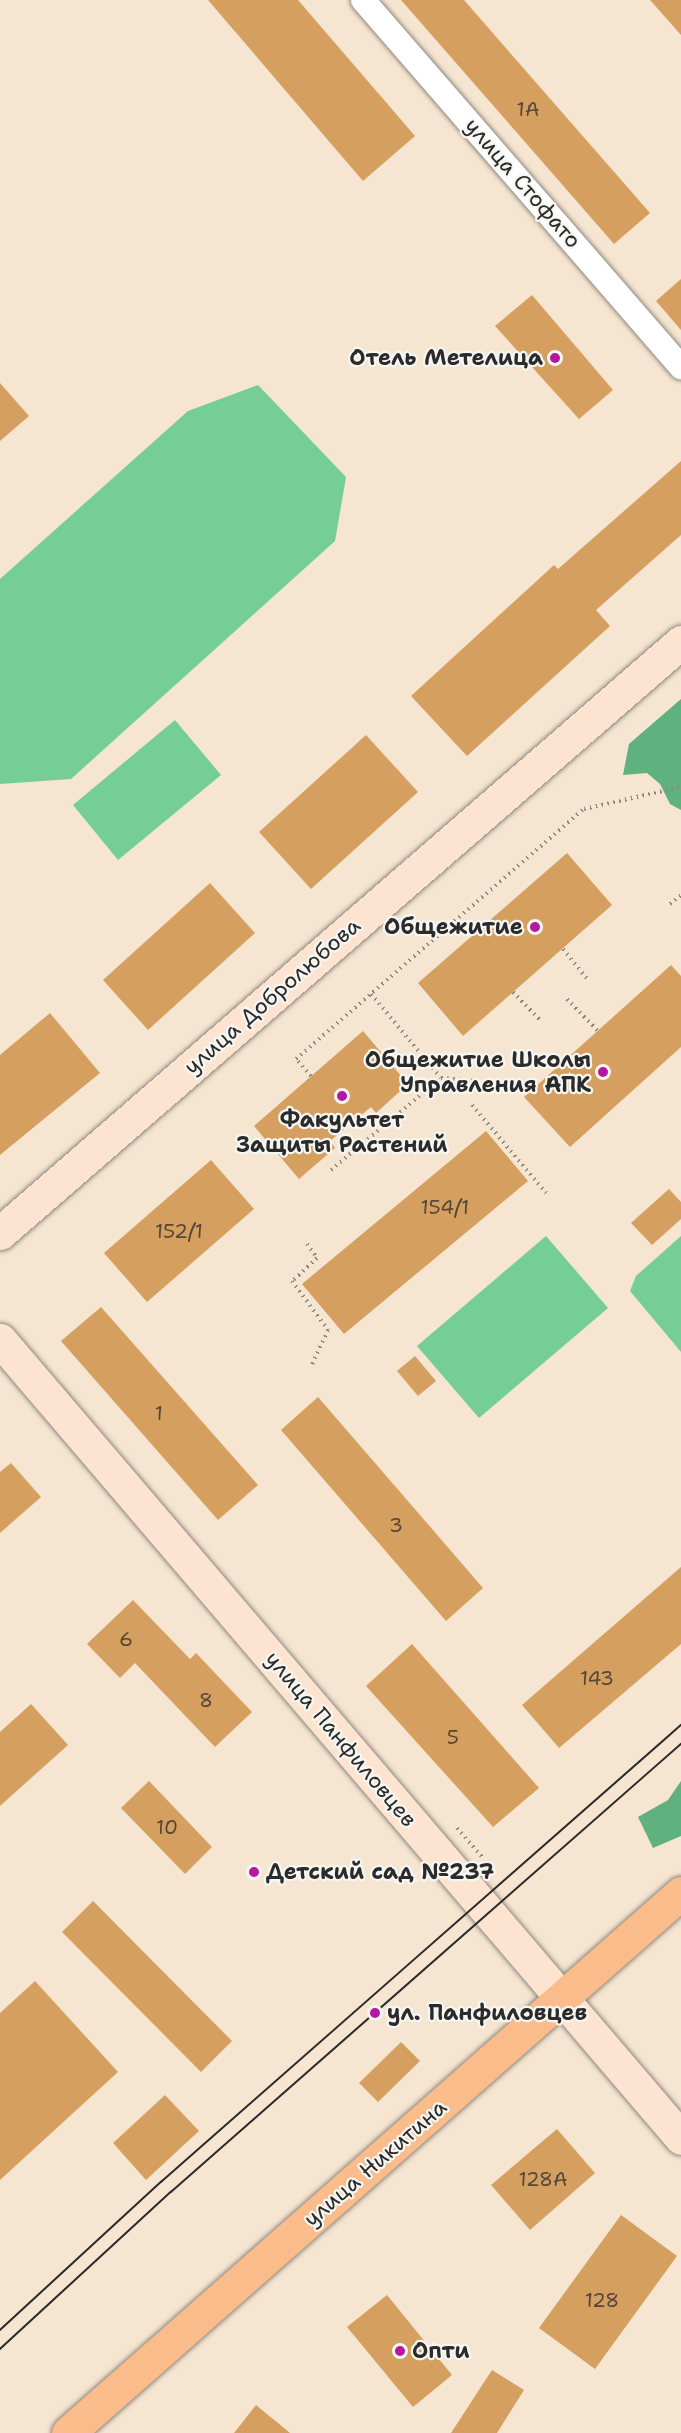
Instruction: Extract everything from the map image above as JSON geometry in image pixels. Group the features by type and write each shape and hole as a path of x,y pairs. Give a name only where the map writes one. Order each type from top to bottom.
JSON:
{"main road":[{"name":"улица Никитина","path":"69,2433 681,1893"}],"street":[{"name":"улица Стофато","path":"363,0 681,367"},
{"name":"улица Добролюбова","path":"0,1233 681,642"},
{"name":"улица Панфиловцев","path":"0,1340 681,2138"}],"path":[{"path":"311,1076 296,1059 584,809 681,787"},
{"path":"670,904 681,895"},
{"path":"563,949 588,980"},
{"path":"513,992 542,1022"},
{"path":"371,994 441,1078"},
{"path":"567,999 598,1031"},
{"path":"331,1170 441,1078 478,1081"},
{"path":"472,1105 546,1193"},
{"path":"308,1244 317,1258 292,1281 328,1330 312,1364"}],"green space":[{"path":"258,385 346,477 335,541 71,779 0,784 0,579 188,411"},
{"path":"681,699 681,810 670,804 660,784 647,773 623,775 629,744"},
{"path":"175,720 221,775 118,860 73,805"},
{"path":"546,1236 608,1308 479,1418 417,1346"},
{"path":"681,1236 681,1352 630,1291 636,1276"},
{"path":"681,1781 681,1836 653,1848 638,1817 668,1800"}],"building":[{"path":"208,0 298,0 415,136 363,181"},
{"path":"401,0 464,0 650,213 614,244"},
{"path":"650,0 681,0 681,35"},
{"path":"681,279 681,330 656,301"},
{"name":"Отель Метелица","path":"532,295 613,390 579,419 495,326"},
{"path":"0,383 29,416 0,441"},
{"path":"681,461 681,535 596,610 610,626 467,756 411,696 554,565 558,569"},
{"path":"366,735 418,792 311,889 259,832"},
{"name":"Общежитие","path":"567,853 612,905 463,1036 418,983"},
{"path":"210,883 255,933 148,1030 103,980"},
{"name":"Общежитие Школы Управления АПК","path":"671,965 681,976 681,1047 570,1147 524,1097"},
{"path":"50,1013 100,1073 0,1155 0,1055"},
{"name":"Факультет Защиты Растений","path":"363,1031 408,1084 376,1113 371,1107 330,1141 335,1148 299,1179 254,1126"},
{"path":"486,1131 528,1181 344,1334 302,1284"},
{"path":"211,1160 254,1209 147,1302 104,1253"},
{"path":"669,1189 681,1202 681,1219 652,1245 631,1223"},
{"path":"101,1307 258,1485 218,1520 61,1341"},
{"path":"415,1356 436,1381 418,1396 397,1371"},
{"path":"318,1397 483,1588 446,1621 281,1430"},
{"path":"11,1463 41,1497 0,1533 0,1472"},
{"path":"681,1567 681,1644 559,1748 522,1705"},
{"path":"133,1600 190,1659 196,1653 252,1712 215,1747 135,1663 120,1678 87,1644"},
{"path":"412,1644 539,1788 493,1827 366,1686"},
{"path":"31,1704 68,1745 0,1806 0,1732"},
{"path":"149,1781 212,1847 185,1874 121,1808"},
{"path":"93,1901 232,2041 201,2072 62,1932"},
{"path":"35,1981 118,2072 0,2180 0,2013"},
{"path":"401,2042 420,2061 378,2102 359,2083"},
{"path":"165,2095 199,2131 146,2180 113,2143"},
{"path":"557,2129 595,2173 530,2230 491,2185"},
{"path":"621,2215 677,2256 595,2369 539,2328"},
{"name":"Опти","path":"387,2295 452,2375 413,2407 347,2327"},
{"path":"492,2370 524,2390 497,2433 451,2433"},
{"path":"256,2405 290,2433 234,2433"}],"tram line":[{"path":"0,2330 161,2182 681,1725"},
{"path":"0,2349 171,2192 681,1744"}],"place":[{"name":"Отель Метелица","path":"555,358"},
{"name":"Общежитие","path":"535,927"},
{"name":"Общежитие Школы Управления АПК","path":"603,1072"},
{"name":"Факультет Защиты Растений","path":"342,1096"},
{"name":"Детский сад №237","path":"254,1872"},
{"name":"ул. Панфиловцев","path":"375,2013"},
{"name":"Опти","path":"400,2351"}]}
